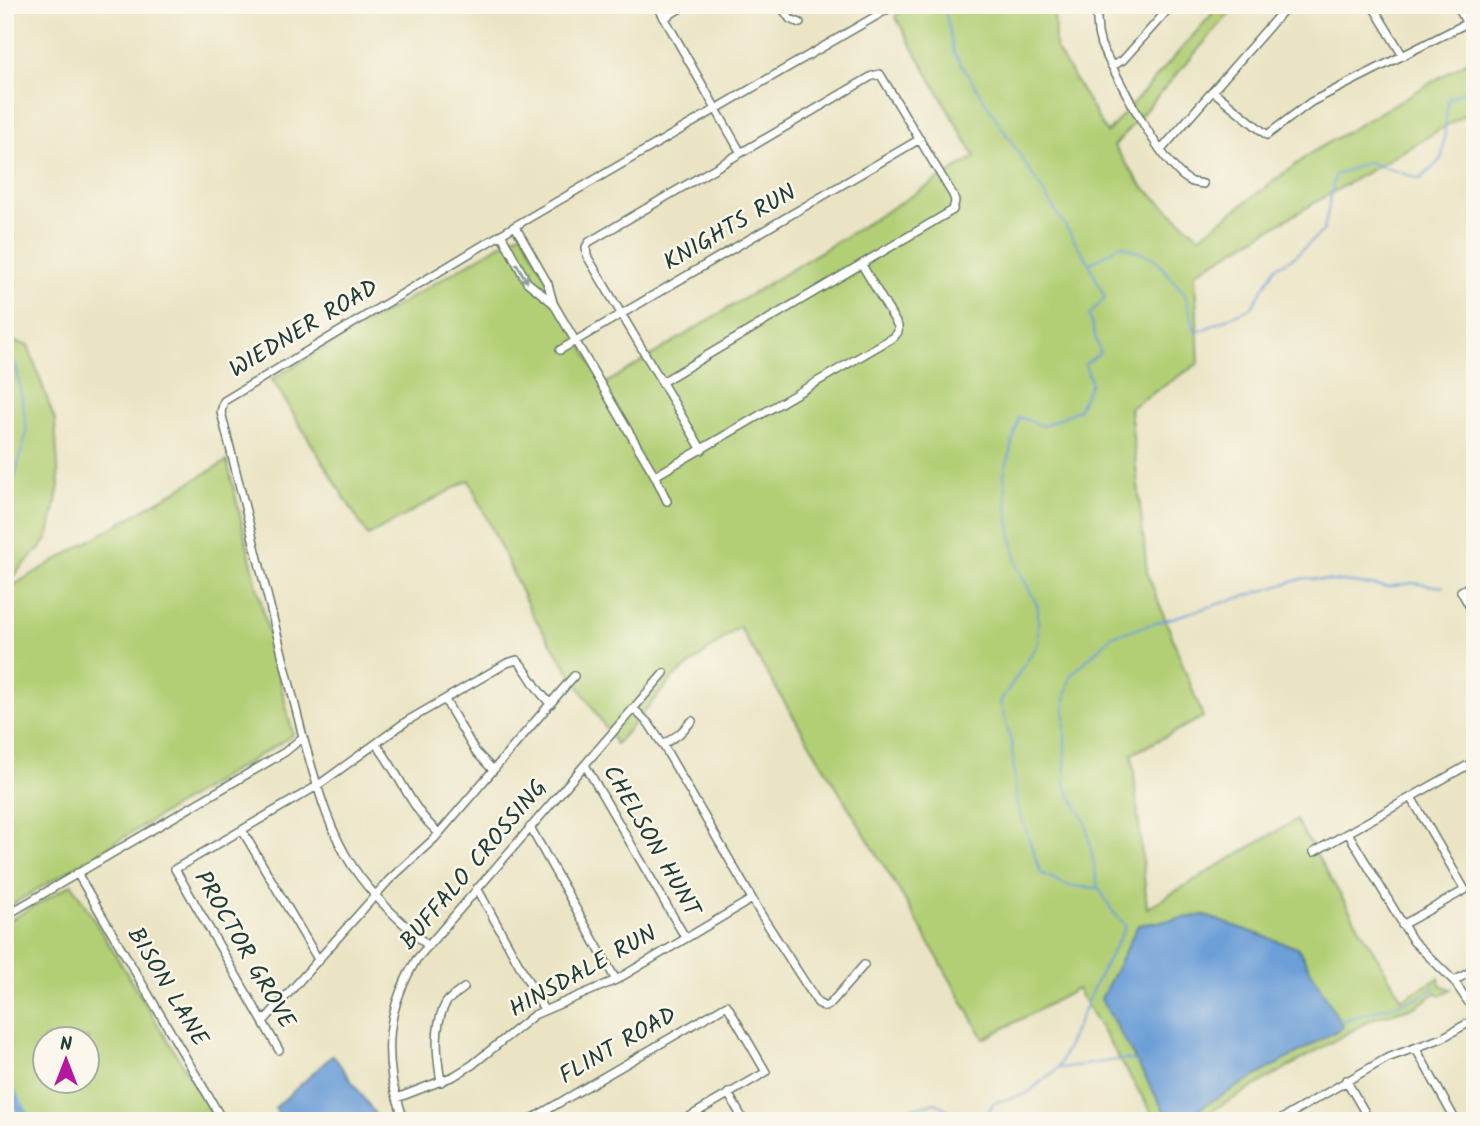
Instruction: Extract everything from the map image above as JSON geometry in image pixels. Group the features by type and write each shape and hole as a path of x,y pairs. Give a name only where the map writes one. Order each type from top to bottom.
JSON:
{"street":[{"path":"657,5 741,153"},
{"path":"664,18 686,5"},
{"path":"780,5 790,19 800,23"},
{"name":"WIEDNER ROAD","path":"303,737 221,407 224,401 501,234 895,5"},
{"path":"1096,5 1098,33 1112,66 1161,150 1178,170 1192,181 1203,184"},
{"path":"1112,66 1123,60 1172,5"},
{"path":"1161,150 1287,5"},
{"path":"1372,5 1403,57"},
{"path":"1457,5 1466,24"},
{"path":"1213,91 1266,135 1311,102 1475,19"},
{"path":"662,382 953,210 955,201 880,74 872,76 589,242 586,247 587,256 702,450"},
{"name":"KNIGHTS RUN","path":"560,350 920,139"},
{"path":"515,226 548,284 553,303 667,501"},
{"path":"501,234 527,282 553,303"},
{"path":"655,476 894,337 898,327 862,265"},
{"path":"1475,583 1461,591 1475,616"},
{"path":"319,961 242,830 317,786 407,721 508,663 517,660 535,688 551,704"},
{"name":"BUFFALO CROSSING","path":"411,1121 402,1117 392,1081 390,1055 392,1015 401,987 427,945 664,673"},
{"path":"263,1022 376,896 439,833 574,676"},
{"path":"445,699 475,751 493,770"},
{"path":"634,709 649,724 663,745 752,899 818,1003 825,1007 830,1004 864,965"},
{"path":"663,745 680,734 692,720"},
{"path":"5,916 285,752 303,737 317,786 335,833 353,866 376,896 427,945"},
{"path":"376,744 391,762 419,813 439,833"},
{"path":"1314,852 1475,761"},
{"name":"CHELSON HUNT","path":"585,765 685,937"},
{"path":"1402,925 1465,890 1411,797"},
{"path":"530,827 616,979"},
{"name":"PROCTOR GROVE","path":"242,830 175,869 279,1050"},
{"path":"1348,834 1413,942 1454,981 1475,1012"},
{"name":"BISON LANE","path":"77,873 223,1121"},
{"path":"477,888 544,1010"},
{"name":"HINSDALE RUN","path":"397,1098 440,1082 472,1065 544,1010 616,979 752,899"},
{"path":"1454,981 1475,969"},
{"path":"440,1082 437,1043 440,1021 447,1002 464,989"},
{"name":"FLINT ROAD","path":"528,1121 727,1005 766,1072 728,1093"},
{"path":"1278,1121 1403,1050 1416,1049 1442,1038 1475,1019"},
{"path":"1416,1049 1456,1121"},
{"path":"1346,1080 1370,1121"},
{"path":"682,1121 728,1093 744,1121"}],"green space":[{"path":"912,5 1054,5 1055,47 1107,133 1220,5 1237,5 1114,146 1142,186 1199,237 1314,151 1475,57 1475,109 1195,273 1199,363 1130,408 1147,572 1203,717 1132,754 1147,908 1296,820 1402,999 1439,978 1440,985 1451,989 1440,996 1437,992 1417,1006 1372,1019 1194,1121 1157,1121 1077,989 984,1039 906,902 739,627 674,677 616,744 531,612 469,480 368,536 272,379 522,232 603,385 975,157 895,16"},
{"path":"5,340 28,345 55,421 59,486 48,539 5,585"},
{"path":"227,461 293,735 5,909 5,590"},
{"path":"72,884 217,1121 5,1121 5,923"}],"water":[{"path":"1203,915 1298,948 1343,1027 1177,1121 1170,1121 1101,999 1138,925"},
{"path":"333,1055 380,1121 282,1121 275,1108"}],"waterway":[{"path":"944,5 954,53 1089,263 1105,298 1089,315 1100,353 1085,364 1091,383 1078,410 1043,426 1019,417 1004,474 1017,566 1038,607 1038,644 1000,702 1012,745 1017,805 1041,873 1069,886 1099,888 1113,912 1126,926 1097,980 1058,1068 1026,1094 993,1103 984,1121"},
{"path":"1091,263 1121,245 1154,258 1185,294 1196,333 1252,307 1276,267 1294,257 1324,230 1335,175 1368,162 1420,179 1442,159 1448,99 1475,85"},
{"path":"5,358 16,364 27,431 5,515"},
{"path":"1098,887 1086,822 1065,786 1065,697 1071,675 1112,636 1305,578 1388,587 1412,583 1444,587"},
{"path":"1338,1022 1418,998 1435,987"},
{"path":"1060,1068 1126,1059 1138,1062"},
{"path":"5,1083 28,1121"},
{"path":"902,1121 906,1109 936,1103 966,1121"}]}
